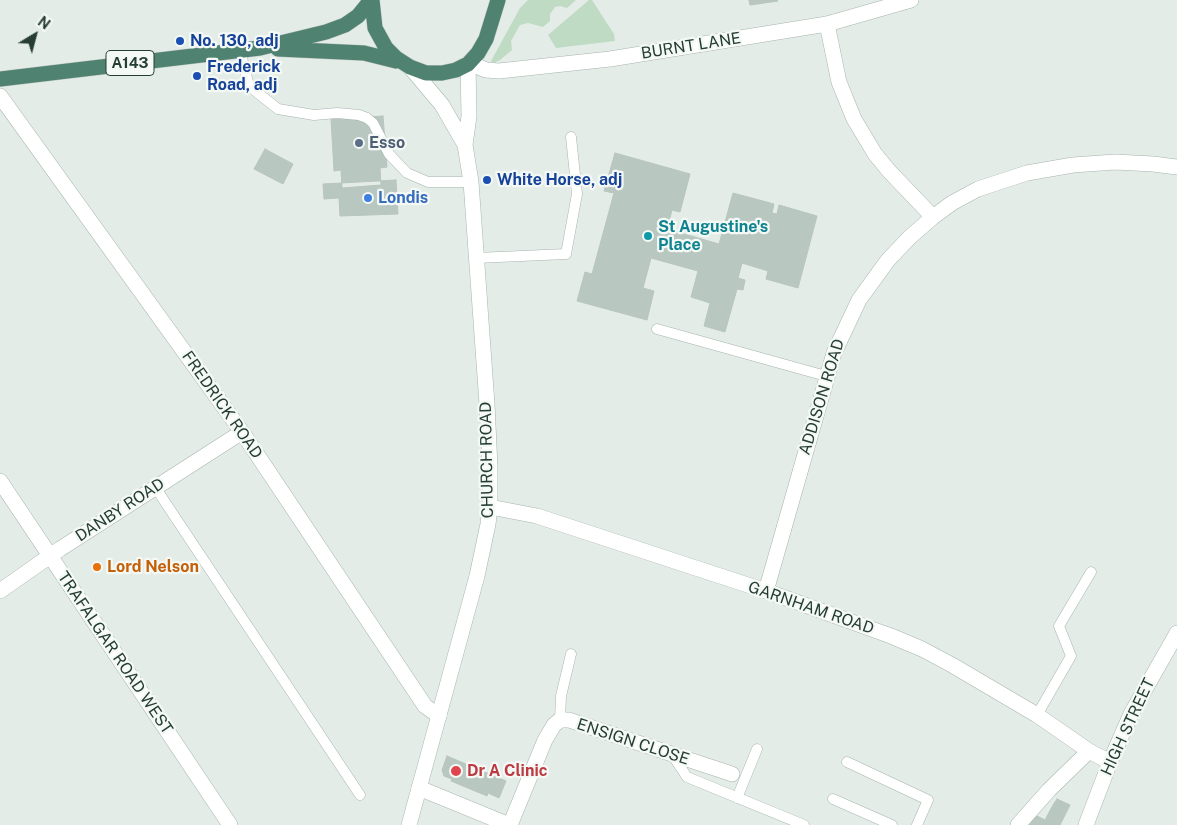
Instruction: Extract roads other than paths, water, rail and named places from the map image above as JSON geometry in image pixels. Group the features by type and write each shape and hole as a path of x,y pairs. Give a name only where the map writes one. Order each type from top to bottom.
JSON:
{"highway":[{"name":"A143","path":"260,48 338,28 358,16 372,0"},
{"path":"372,0 374,28 379,39 386,48 408,67 426,73 442,73 456,70 469,64 486,39 498,0"},
{"name":"A143","path":"0,79 260,48 364,53 408,67"}],"street":[{"name":"BURNT LANE","path":"469,64 486,70 499,71 610,59 827,24 911,0"},
{"path":"827,24 839,82 854,119 875,154 933,217"},
{"path":"465,145 468,116 469,64"},
{"path":"408,67 442,105 465,145"},
{"name":"FREDRICK ROAD","path":"0,96 242,432 425,706 439,716"},
{"name":"CHURCH ROAD","path":"409,825 479,568 490,507 489,443 471,182 465,145"},
{"name":"ADDISON ROAD","path":"766,591 834,353 846,325 868,286 888,260 910,237 952,203 978,189 1027,174 1073,165 1115,162 1177,167"},
{"name":"DANBY ROAD","path":"0,591 242,432"},
{"name":"TRAFALGAR ROAD WEST","path":"0,481 230,825"},
{"name":"GARNHAM ROAD","path":"490,507 537,516 766,591 891,636 922,649 1037,715 1089,752 1110,762"},
{"name":"HIGH STREET","path":"1086,825 1131,714 1177,633"},
{"name":"ENSIGN CLOSE","path":"509,825 545,740 554,725 560,720 569,720 732,774"},
{"path":"1018,825 1049,790 1089,752"},
{"path":"419,788 509,825"}],"lane":[{"path":"240,50 249,86 278,109 314,114 337,113 359,115 367,118 373,123 389,154 397,165 407,173 428,182 471,182"},
{"path":"476,258 566,254 577,194 571,137"},
{"path":"657,329 826,376"},
{"path":"155,488 360,795"},
{"path":"1037,715 1071,656 1060,626 1092,572"},
{"path":"560,720 561,696 571,654"},
{"path":"737,798 757,749"},
{"path":"673,756 687,777 804,825"},
{"path":"847,762 928,800 917,825"},
{"path":"833,799 892,825"}],"place":[{"name":"No. 130, adj","path":"180,41"},
{"name":"Frederick Road, adj","path":"197,76"},
{"name":"Esso","path":"359,143"},
{"name":"White Horse, adj","path":"487,180"},
{"name":"Londis","path":"368,198"},
{"name":"St Augustine's Place","path":"648,236"},
{"name":"Lord Nelson","path":"97,567"},
{"name":"Dr A Clinic","path":"456,771"}]}
